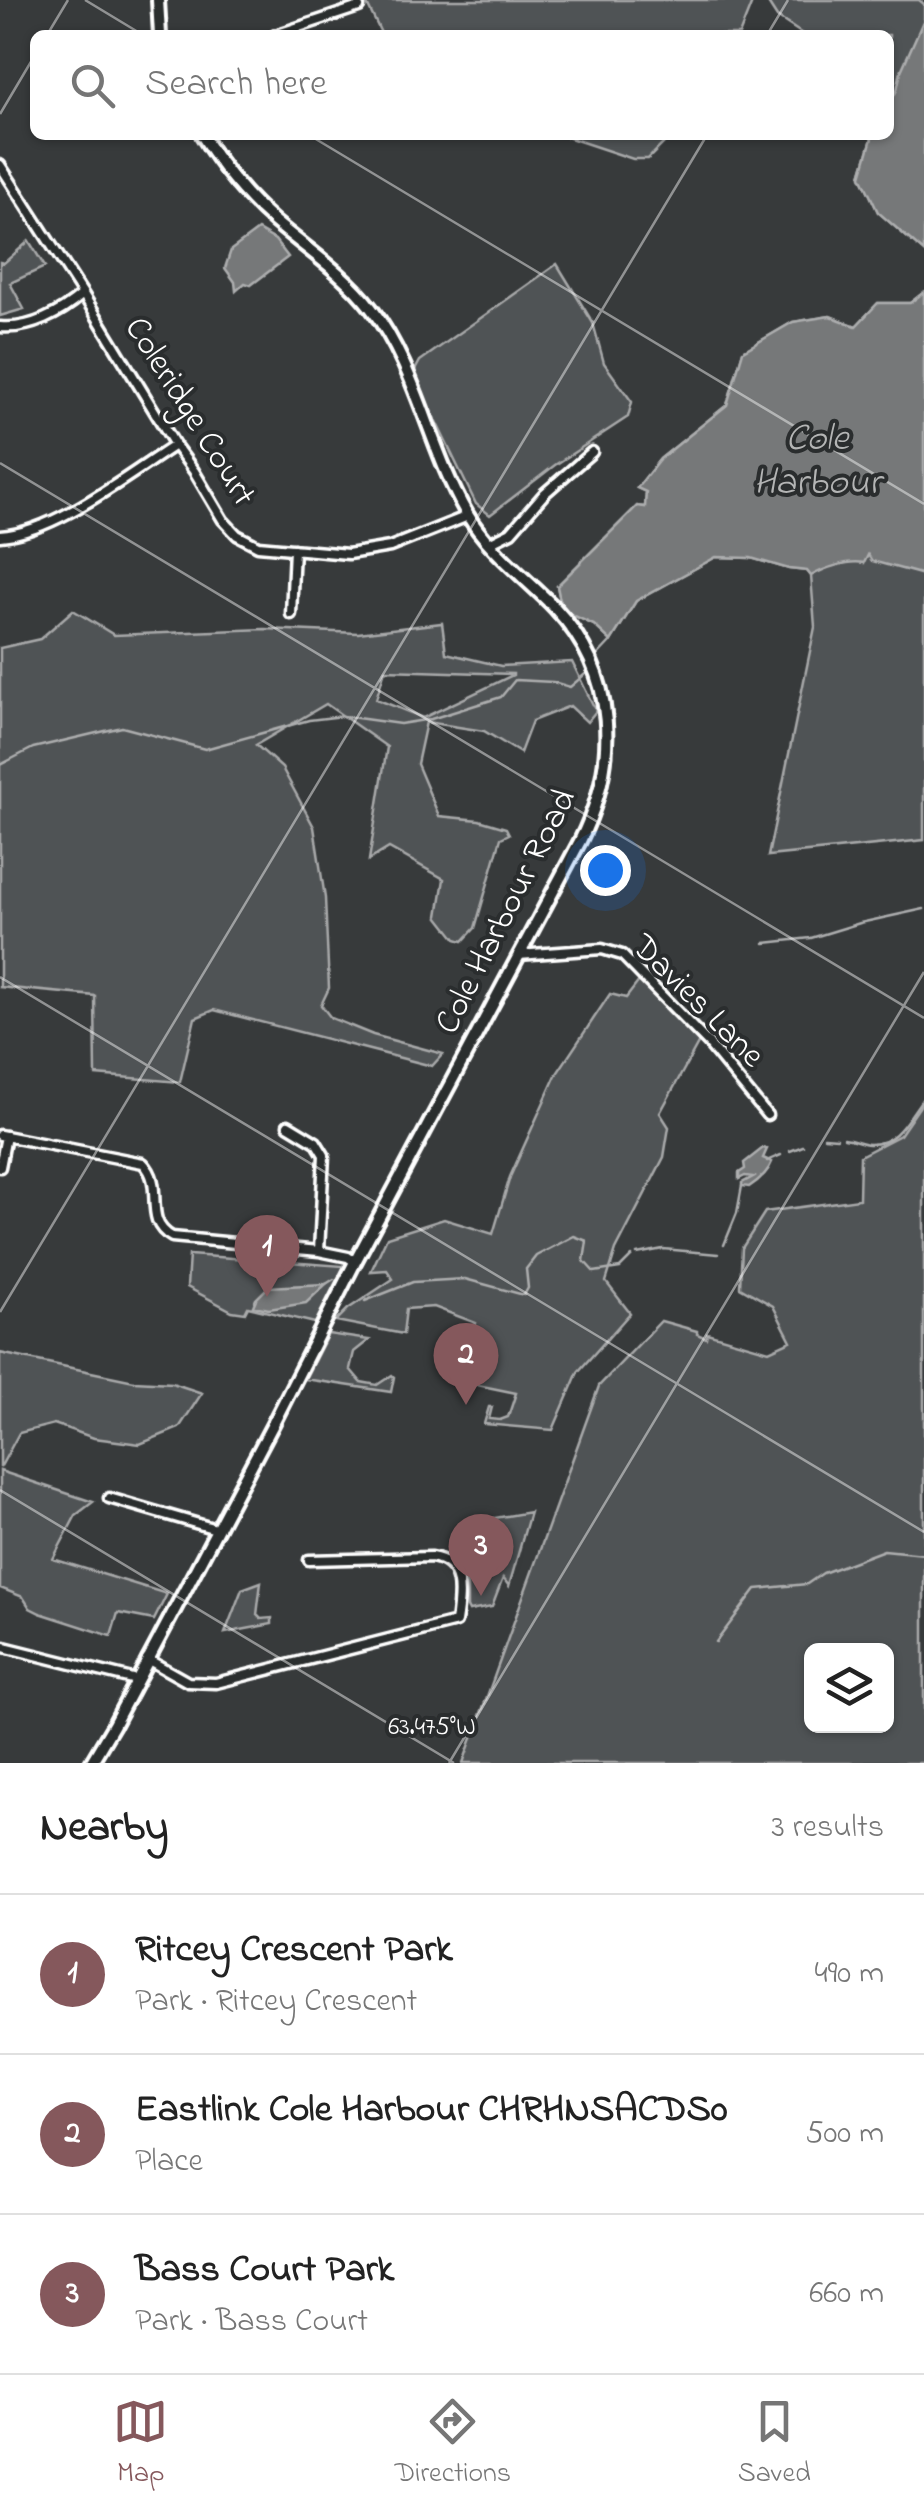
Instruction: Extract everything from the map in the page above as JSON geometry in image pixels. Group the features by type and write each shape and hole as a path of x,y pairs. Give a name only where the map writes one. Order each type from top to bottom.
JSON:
{"main road":[{"path":"158,0 160,30"},
{"name":"Cole Harbour Road","path":"91,1763 591,817 604,774 607,726 598,679 580,641 562,616 468,516 404,364 372,309 324,260 250,199 205,140"}],"street":[{"path":"290,30 359,8"},
{"name":"Coleridge Court","path":"0,165 175,445 232,531 242,539 258,546 337,554 379,550 468,516"},
{"path":"0,327 16,328 38,321 83,294"},
{"path":"0,536 50,523 175,445"},
{"path":"490,543 511,532 545,493 592,452"},
{"path":"291,614 294,549"},
{"name":"Davies Lane","path":"518,954 605,949 622,956 708,1044 767,1115"},
{"path":"288,1125 316,1142 324,1154 319,1251"},
{"path":"0,1167 3,1135 144,1163 153,1178 158,1225 172,1238 319,1251 355,1262"},
{"path":"110,1498 216,1529"},
{"path":"147,1659 188,1682 223,1682 456,1622 457,1575 443,1559 308,1560"},
{"path":"0,1646 136,1680"}],"shaded area":[{"path":"365,0 753,0 741,30 380,30"},
{"path":"766,0 919,0 924,4 924,252 878,212 861,176 872,140 894,140 894,30 796,30 777,17"},
{"path":"576,140 667,140 648,159 633,159"},
{"path":"29,241 45,267 10,283 24,309 0,316 0,262 4,263"},
{"path":"557,264 593,323 604,363 632,402 628,417 555,465 490,515 476,504 413,374 420,361"},
{"name":"Cole Harbour","path":"924,292 924,840 768,856 815,627 811,576 807,571 751,558 716,557 636,601 611,641 594,625 562,610 557,586 637,506 645,507 646,492 637,488 660,459 727,405 743,351 793,322 830,316 856,326 878,303 910,303"},
{"path":"73,610 114,635 265,629 358,633 442,623 446,653 501,666 572,662 596,711 587,722 570,706 532,721 520,753 484,731 426,722 417,764 439,816 479,820 506,828 509,834 501,838 475,928 463,941 456,939 438,916 444,879 389,848 369,860 387,747 326,704 256,745 282,768 314,827 325,898 329,988 321,1005 331,1018 373,1035 443,1054 432,1066 214,1010 195,1018 180,1082 96,1075 95,996 0,987 0,648 40,639","holes":["385,670 513,674 423,718 376,699"]},
{"path":"639,981 700,1040 660,1113 669,1127 664,1157 616,1250 606,1282 630,1313 578,1372 553,1430 484,1424 489,1407 489,1419 508,1417 516,1393 463,1382 476,1323 434,1307 406,1309 403,1334 336,1321 393,1279 387,1270 371,1271 387,1237 444,1219 493,1234 510,1177 556,1075 610,994 626,998"},
{"path":"924,1100 924,1763 463,1763 599,1386 661,1321 697,1331 706,1338 707,1333 769,1351 791,1341 773,1306 740,1287 742,1248 765,1212 859,1199 860,1156 900,1135"},
{"path":"189,1255 344,1266 315,1323 248,1307 245,1313 232,1311 187,1287"},
{"path":"328,1334 369,1340 354,1352 350,1369 361,1382 377,1385 392,1375 391,1392 305,1379"},
{"path":"0,1353 134,1381 172,1383 202,1393 179,1428 140,1444 94,1438 54,1424 19,1433 0,1468"},
{"path":"0,1471 93,1502 76,1515 53,1559 167,1594 154,1620 118,1613 111,1636 40,1613 30,1608 23,1597 0,1588"},
{"path":"530,1512 509,1586 503,1578 492,1607 469,1611 467,1581 499,1571 472,1531 478,1521"},
{"path":"261,1582 257,1615 261,1619 272,1618 272,1624 225,1633 242,1589"}],"water":[{"path":"924,19 924,252 878,212 861,176 872,140 894,140 894,96"},
{"path":"258,230 275,240 288,257 251,285 245,283 236,291 225,268 231,250"},
{"name":"Cole Harbour","path":"924,292 924,575 872,561 868,555 864,563 837,565 811,576 807,571 751,558 716,557 636,601 611,641 594,625 562,610 557,586 637,506 645,507 646,492 637,488 660,459 727,405 743,351 793,322 830,316 856,326 878,303 910,303"},
{"path":"767,1149 763,1158 772,1162 770,1166 752,1185 742,1186 753,1177 739,1179 744,1163"},
{"path":"326,1284 306,1303 269,1309 253,1306 268,1287"}],"waterway":[{"path":"595,658 611,641"},
{"path":"0,765 33,748 122,727 205,749 309,720 343,716 400,724 431,719 501,697 515,680 570,687 590,670"},
{"path":"765,943 811,938 924,909"},
{"path":"844,1138 869,1144 888,1140 902,1128 924,1097"},
{"path":"824,1137 837,1138"},
{"path":"790,1151 803,1146"},
{"path":"767,1161 781,1155"},
{"path":"724,1245 737,1213 742,1186"},
{"path":"365,1301 413,1282 465,1279 524,1295 528,1288 526,1269 536,1256 574,1236 587,1241 584,1261 594,1272 620,1268 632,1256"},
{"path":"637,1254 663,1249 718,1254"},
{"path":"326,1284 334,1279"},
{"path":"716,1642 756,1589 807,1584 823,1573 884,1550 924,1554"}],"place":[{"name":"Ritcey Crescent Park","path":"267,1297"},
{"name":"Eastlink Cole Harbour CHRHNSACDS0","path":"466,1405"},
{"name":"Bass Court Park","path":"481,1596"}]}
